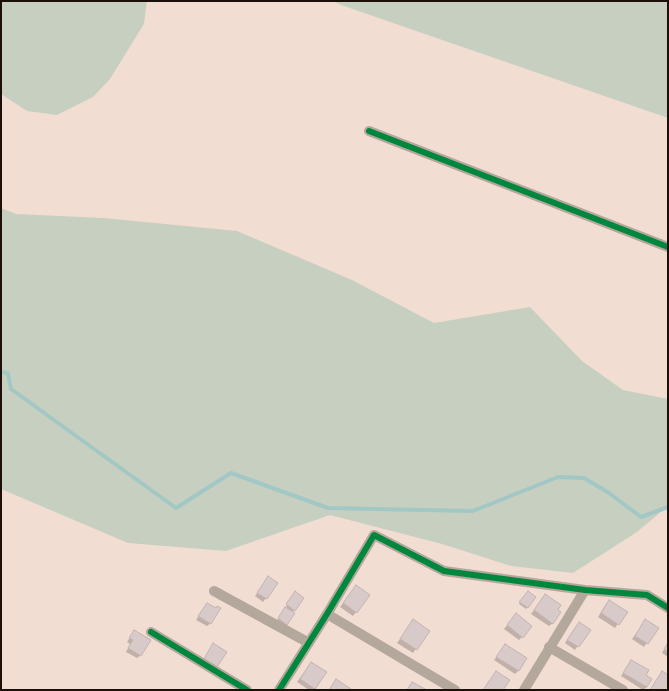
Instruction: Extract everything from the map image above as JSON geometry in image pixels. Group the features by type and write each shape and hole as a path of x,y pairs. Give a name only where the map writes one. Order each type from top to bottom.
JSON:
{"street":[{"path":"369,130 668,247"},
{"path":"279,690 374,536 444,571 585,590 647,595 668,608"},
{"path":"524,690 585,590"},
{"path":"214,591 309,643"},
{"path":"327,614 454,690"},
{"path":"151,632 247,690"},
{"path":"549,647 623,690"}],"green space":[{"path":"1,1 147,1 144,24 110,79 93,97 57,115 27,111 1,94"},
{"path":"333,1 668,1 668,118 341,5"},
{"path":"1,208 16,214 104,218 237,231 352,280 434,323 530,307 582,361 623,390 668,399 668,506 637,532 573,573 511,566 442,544 330,515 226,551 128,543 1,489"}],"building":[{"path":"268,576 278,583 267,599 257,593"},
{"path":"356,585 370,595 357,613 343,603"},
{"path":"295,591 304,598 295,611 286,604"},
{"path":"528,591 536,597 528,608 519,602"},
{"path":"545,594 561,605 558,610 561,612 553,624 534,610"},
{"path":"609,600 628,612 619,625 601,613"},
{"path":"207,603 216,608 217,606 221,608 211,624 198,616"},
{"path":"285,607 295,613 287,625 278,618"},
{"path":"516,613 532,626 523,638 507,625"},
{"path":"413,619 430,631 417,650 400,639"},
{"path":"645,619 659,628 648,644 635,636"},
{"path":"579,622 591,630 579,647 567,640"},
{"path":"134,630 151,640 141,656 128,648 133,640 129,638"},
{"path":"213,643 227,652 217,667 204,659"},
{"path":"668,643 668,652 664,649"},
{"path":"505,644 527,658 519,671 496,657"},
{"path":"631,660 649,670 646,675 652,679 647,687 623,673"},
{"path":"311,662 327,672 315,689 300,679"},
{"path":"496,671 510,680 503,690 483,690"},
{"path":"662,671 668,675 668,690 650,690"},
{"path":"336,679 351,689 329,690"},
{"path":"412,682 427,690 407,690"}],"waterway":[{"path":"1,372 8,373 11,389 176,508 231,473 328,508 473,511 558,477 584,478 609,493 641,517 668,507"}],"cycle path":[{"path":"369,131 668,247"},
{"path":"279,690 327,614 374,535 444,571 585,590 647,595 668,608"},
{"path":"151,632 247,690"}]}
